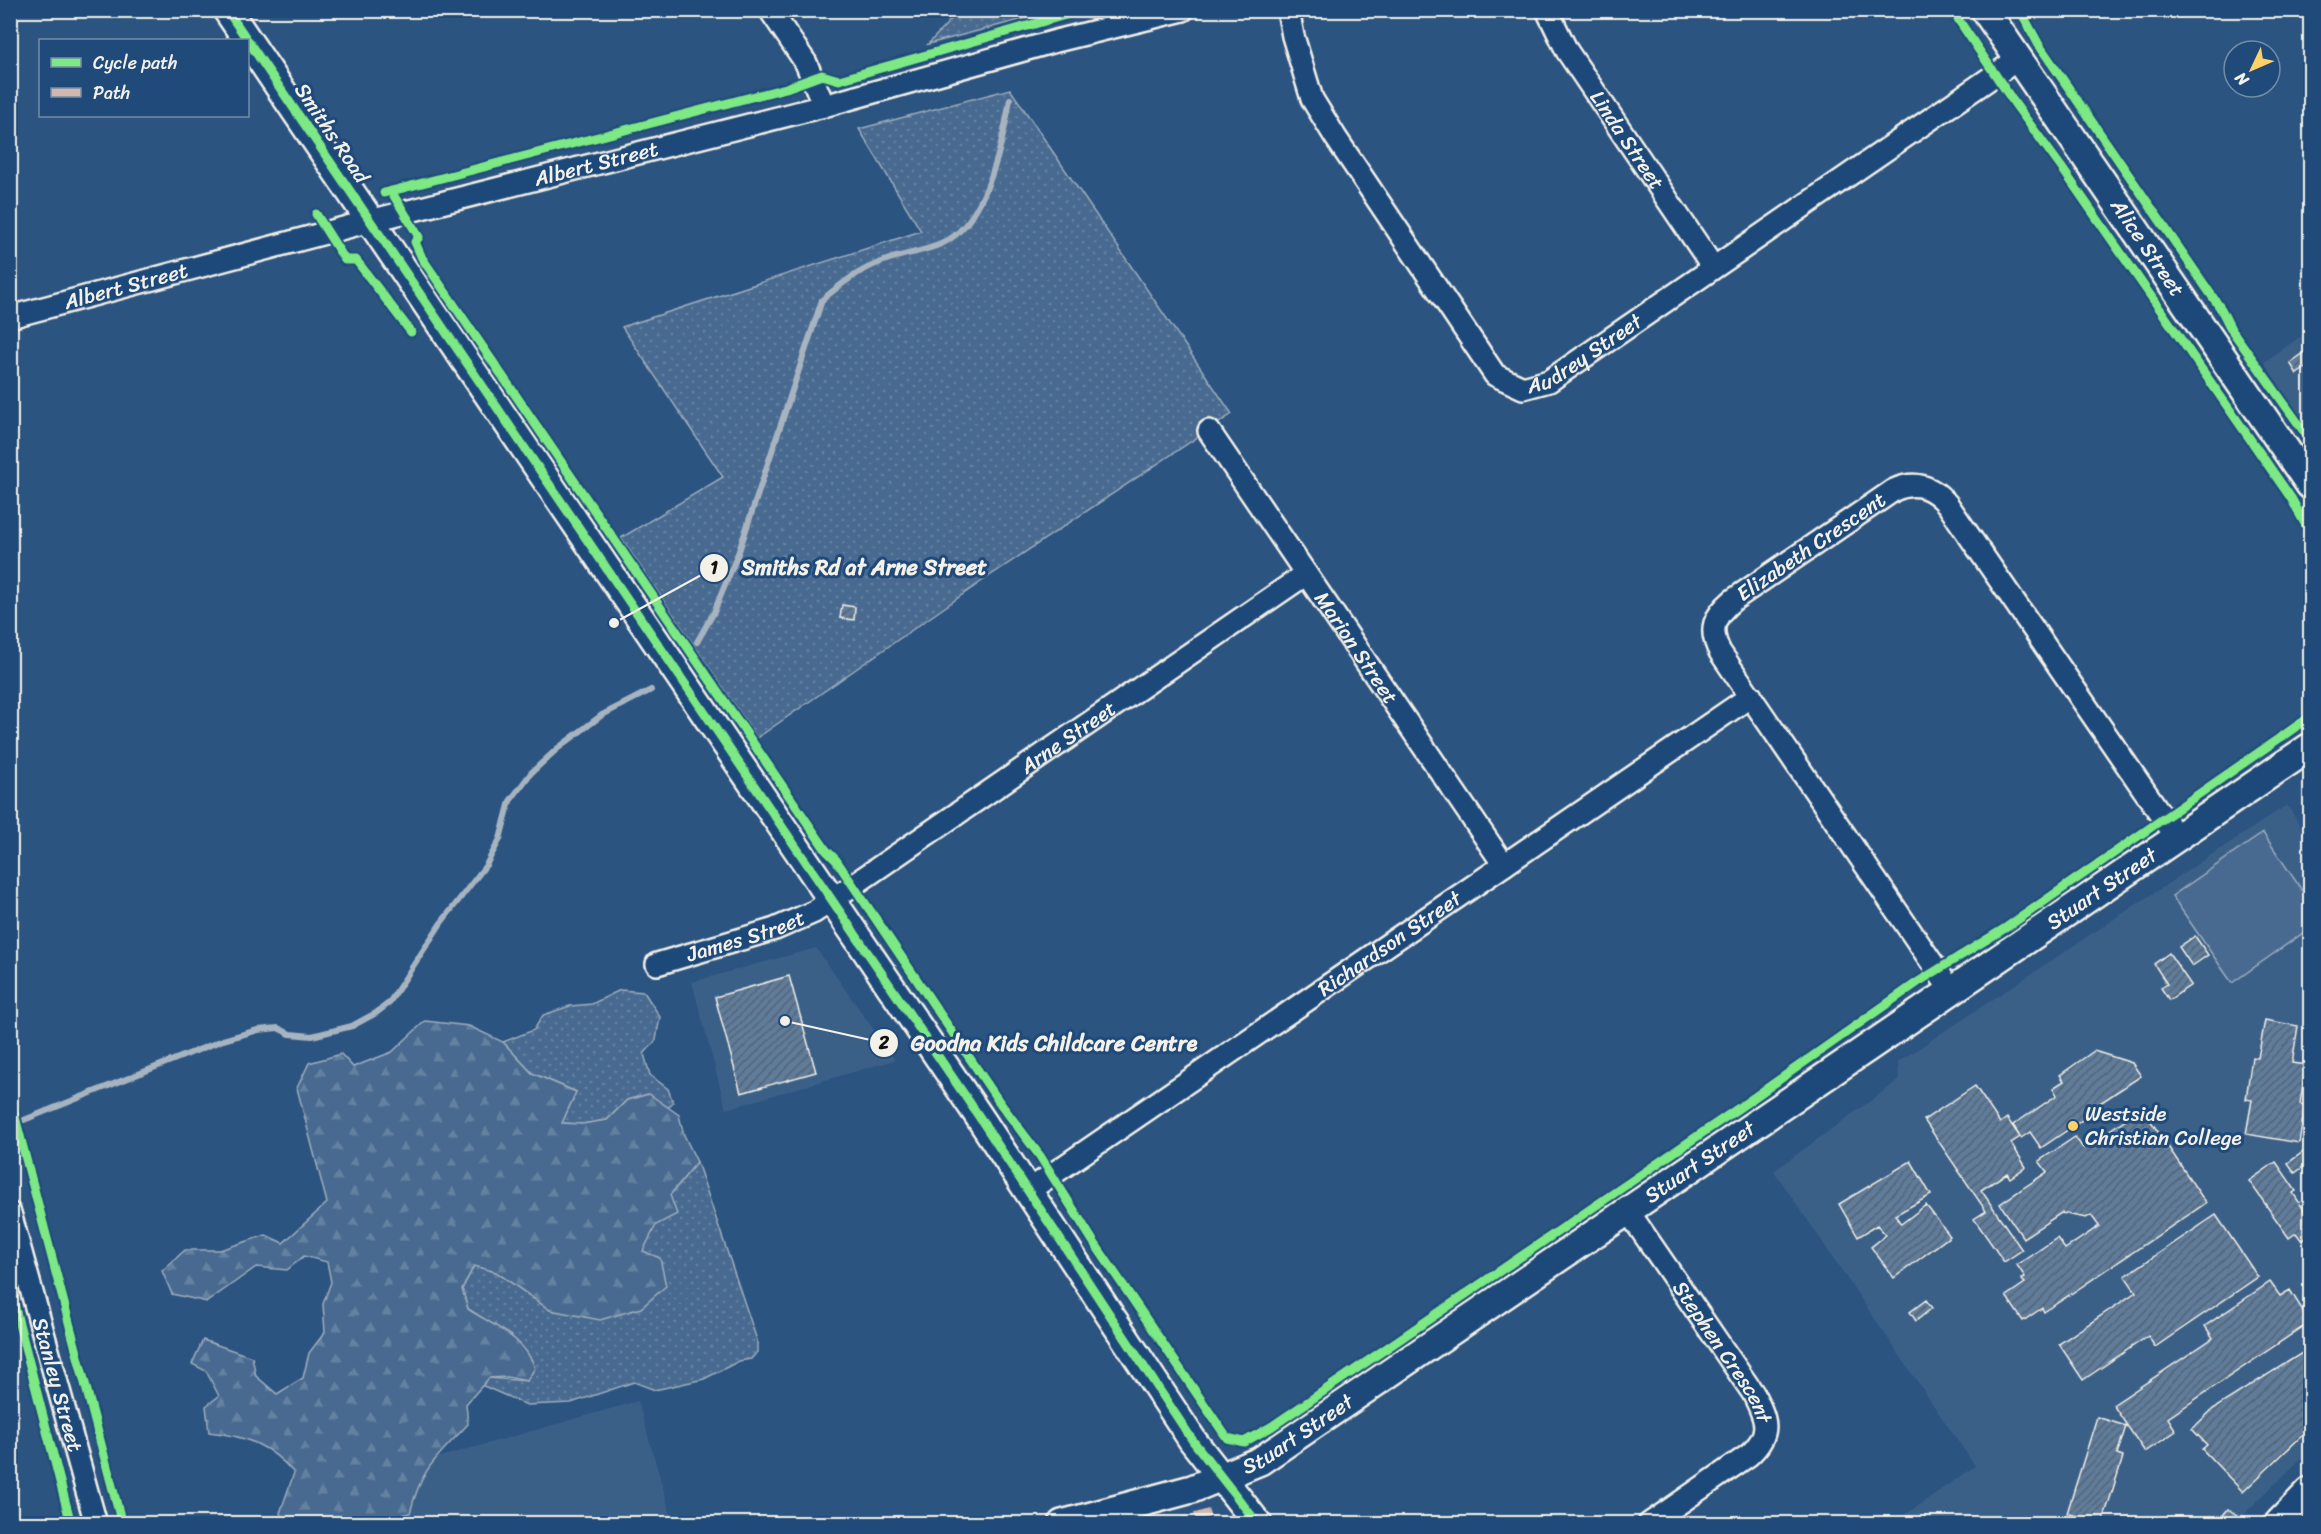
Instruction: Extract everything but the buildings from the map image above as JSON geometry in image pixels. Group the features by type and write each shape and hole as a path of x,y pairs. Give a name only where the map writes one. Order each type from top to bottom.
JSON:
{"street":[{"name":"Smiths Road","path":"227,10 247,39"},
{"path":"770,10 806,63 824,106"},
{"name":"Albert Street","path":"10,318 370,221 824,106 1056,41 1183,10"},
{"name":"Audrey Street","path":"1288,10 1293,36 1312,99 1495,375 1523,388 1549,381 2018,59"},
{"name":"Linda Street","path":"1547,10 1567,51 1713,267"},
{"name":"Alice Street","path":"1986,10 2310,485"},
{"name":"Smiths Road","path":"249,42 1028,1191 1193,1441 1258,1524"},
{"name":"Marion Street","path":"1209,431 1504,865"},
{"name":"Elizabeth Crescent","path":"1952,992 1715,643 1712,634 1716,616 1732,600 1894,490 1914,484 1925,486 1941,496 1948,505 2177,838"},
{"name":"Arne Street","path":"831,901 1306,574"},
{"name":"Richardson Street","path":"1028,1191 1751,696"},
{"name":"Stuart Street","path":"1062,1524 1192,1489 1273,1453 2310,747"},
{"name":"James Street","path":"657,964 787,925 831,901"},
{"name":"Stephen Crescent","path":"1628,1211 1753,1393 1766,1420 1765,1434 1758,1447 1649,1524"},
{"name":"Stanley Street","path":"10,1213 96,1524"},
{"path":"2278,1524 2310,1491"}],"shaded area":[{"path":"2310,330 2310,432 2264,362"},
{"name":"Westside Christian College","path":"2287,805 2310,841 2310,1450 2250,1508 2238,1523 1893,1523 1975,1466 1774,1171 1899,1080 1898,1062"},
{"path":"816,948 895,1060 726,1109 692,982"},
{"path":"638,1401 673,1523 413,1523 397,1469"}],"green space":[{"path":"960,10 1054,10 1054,11 928,44"},
{"path":"1010,89 1232,414 988,577 757,738 621,538 723,477 622,327 921,231 859,129"},
{"path":"2263,833 2310,902 2310,928 2232,983 2172,896"},
{"path":"620,990 644,992 660,1017 656,1040 644,1054 650,1075 668,1089 673,1102 668,1108 648,1094 627,1100 607,1120 582,1124 562,1123 576,1092 532,1073 503,1042 534,1030 543,1015 570,1006 592,1004"},
{"path":"425,1021 469,1026 503,1042 532,1073 576,1092 562,1123 582,1124 607,1120 627,1100 649,1094 679,1115 684,1135 697,1162 670,1195 677,1214 656,1225 643,1251 660,1258 666,1286 641,1308 600,1320 550,1310 496,1272 474,1266 462,1289 468,1309 508,1334 524,1349 535,1368 527,1381 507,1377 489,1378 466,1404 468,1424 425,1473 410,1513 369,1523 284,1523 280,1513 294,1473 276,1455 246,1439 209,1432 206,1406 219,1396 206,1371 192,1364 203,1340 252,1357 256,1376 277,1394 303,1378 309,1353 325,1332 323,1304 331,1282 327,1262 304,1256 287,1270 256,1267 207,1302 172,1294 162,1271 185,1250 220,1250 266,1235 283,1243 327,1203 297,1088 309,1063 341,1054 353,1067 392,1052"},
{"path":"697,1162 757,1340 757,1352 751,1359 739,1361 704,1379 655,1390 634,1382 571,1403 527,1405 481,1385 488,1378 527,1381 512,1336 468,1309 462,1289 474,1266 496,1272 550,1310 642,1252 670,1195"}],"waterway":[{"path":"697,642 714,612 739,551 822,300 875,264 934,247 957,234 970,219 990,180 1003,137 1010,99"},
{"path":"24,1120 223,1040 258,1030 278,1028 290,1034 312,1036 352,1026 376,1013 389,1003 441,923 486,865 500,839 510,801 531,773 557,749 602,715 651,690"}],"marked path":[{"path":"1173,1524 1212,1512"}],"cycle path":[{"path":"227,10 247,39"},
{"path":"384,193 786,88 822,75 839,80 1083,10"},
{"path":"1952,10 2015,104 2291,498 2310,533"},
{"path":"2020,10 2039,45 2221,309 2231,329 2310,440"},
{"path":"249,42 978,1115 1193,1441 1258,1524"},
{"path":"391,191 419,237 415,242 422,258 826,850 836,860 1000,1103 1040,1156 1093,1241 1227,1438 1244,1442 1271,1427 1749,1101 1918,982 2007,927 2310,717"},
{"path":"316,214 345,260 356,260 411,332"},
{"path":"10,1098 122,1524"},
{"path":"10,1289 71,1524"}],"place":[{"name":"Smiths Rd at Arne Street","path":"614,623"},
{"name":"Goodna Kids Childcare Centre","path":"785,1021"},
{"name":"Westside Christian College","path":"2073,1126"}]}
